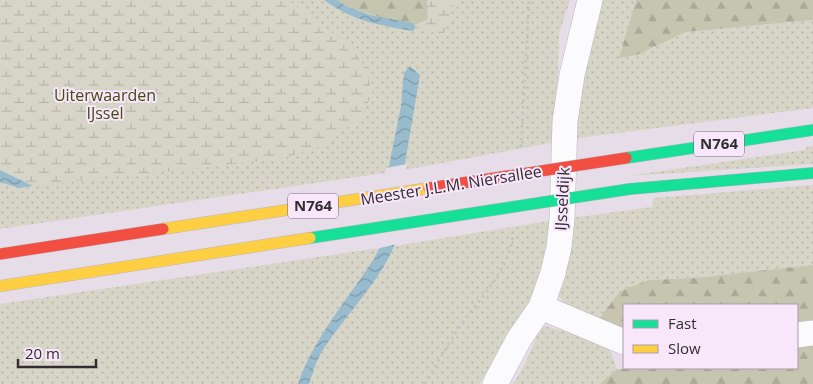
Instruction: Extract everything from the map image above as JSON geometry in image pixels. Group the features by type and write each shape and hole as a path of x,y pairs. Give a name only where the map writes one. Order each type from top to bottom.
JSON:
{"main road":[{"name":"Meester J.L.M. Niersallee","path":"0,254 813,130"},
{"name":"Meester J.L.M. Niersallee","path":"0,286 630,189 813,172"}],"street":[{"name":"IJsseldijk","path":"495,384 519,339 541,307 548,291 559,247 562,218 565,122 572,75 590,0"},
{"path":"541,307 623,342"},
{"path":"798,335 813,333"}],"green space":[{"name":"Uiterwaarden IJssel","path":"0,0 570,0 559,34 556,142 404,170 0,229"},
{"name":"Uiterwaarden IJssel","path":"0,0 288,0 349,45 366,68 372,93 361,118 317,148 281,159 33,186 0,170"},
{"path":"337,0 427,0 428,19 415,25 385,19 346,6"},
{"path":"427,0 456,0 443,36 415,25 428,19"},
{"path":"596,0 636,0 619,58 637,55 686,32 813,20 813,108 571,139"},
{"path":"636,0 813,0 813,20 686,32 637,55 619,58"},
{"path":"813,146 813,164 628,176 805,150 807,147"},
{"path":"813,185 813,265 694,278 649,280 597,322 567,307 557,294 571,218 652,207 654,198"},
{"path":"555,220 540,292 497,355 480,384 0,384 0,304 379,248 377,252 392,251 394,246"},
{"path":"813,265 813,326 798,329 798,304 623,304 623,332 597,322 620,291 649,280 694,278"},
{"path":"542,325 608,344 617,369 600,384 513,384 523,368"},
{"path":"813,345 813,384 600,384 617,369 798,369 798,347"}],"water":[{"path":"324,0 337,0 346,6 370,15 412,23 416,27 413,31 366,21 344,13"},
{"path":"410,66 420,75 406,157 395,244 380,273 320,355 309,384 298,384 313,350 375,257 382,242 388,171 401,106 404,73"},
{"path":"0,170 33,186 19,188 0,182"}],"pier":[{"path":"407,164 397,244 376,249 380,241 386,168"}],"traffic: fast":[{"path":"626,158 813,130"},
{"path":"630,189 813,173"},
{"path":"310,238 630,189"}],"traffic: slow":[{"path":"163,229 429,188"},
{"path":"0,286 310,238"}],"traffic: jam":[{"path":"429,188 626,158"},
{"path":"0,254 163,229"}]}
